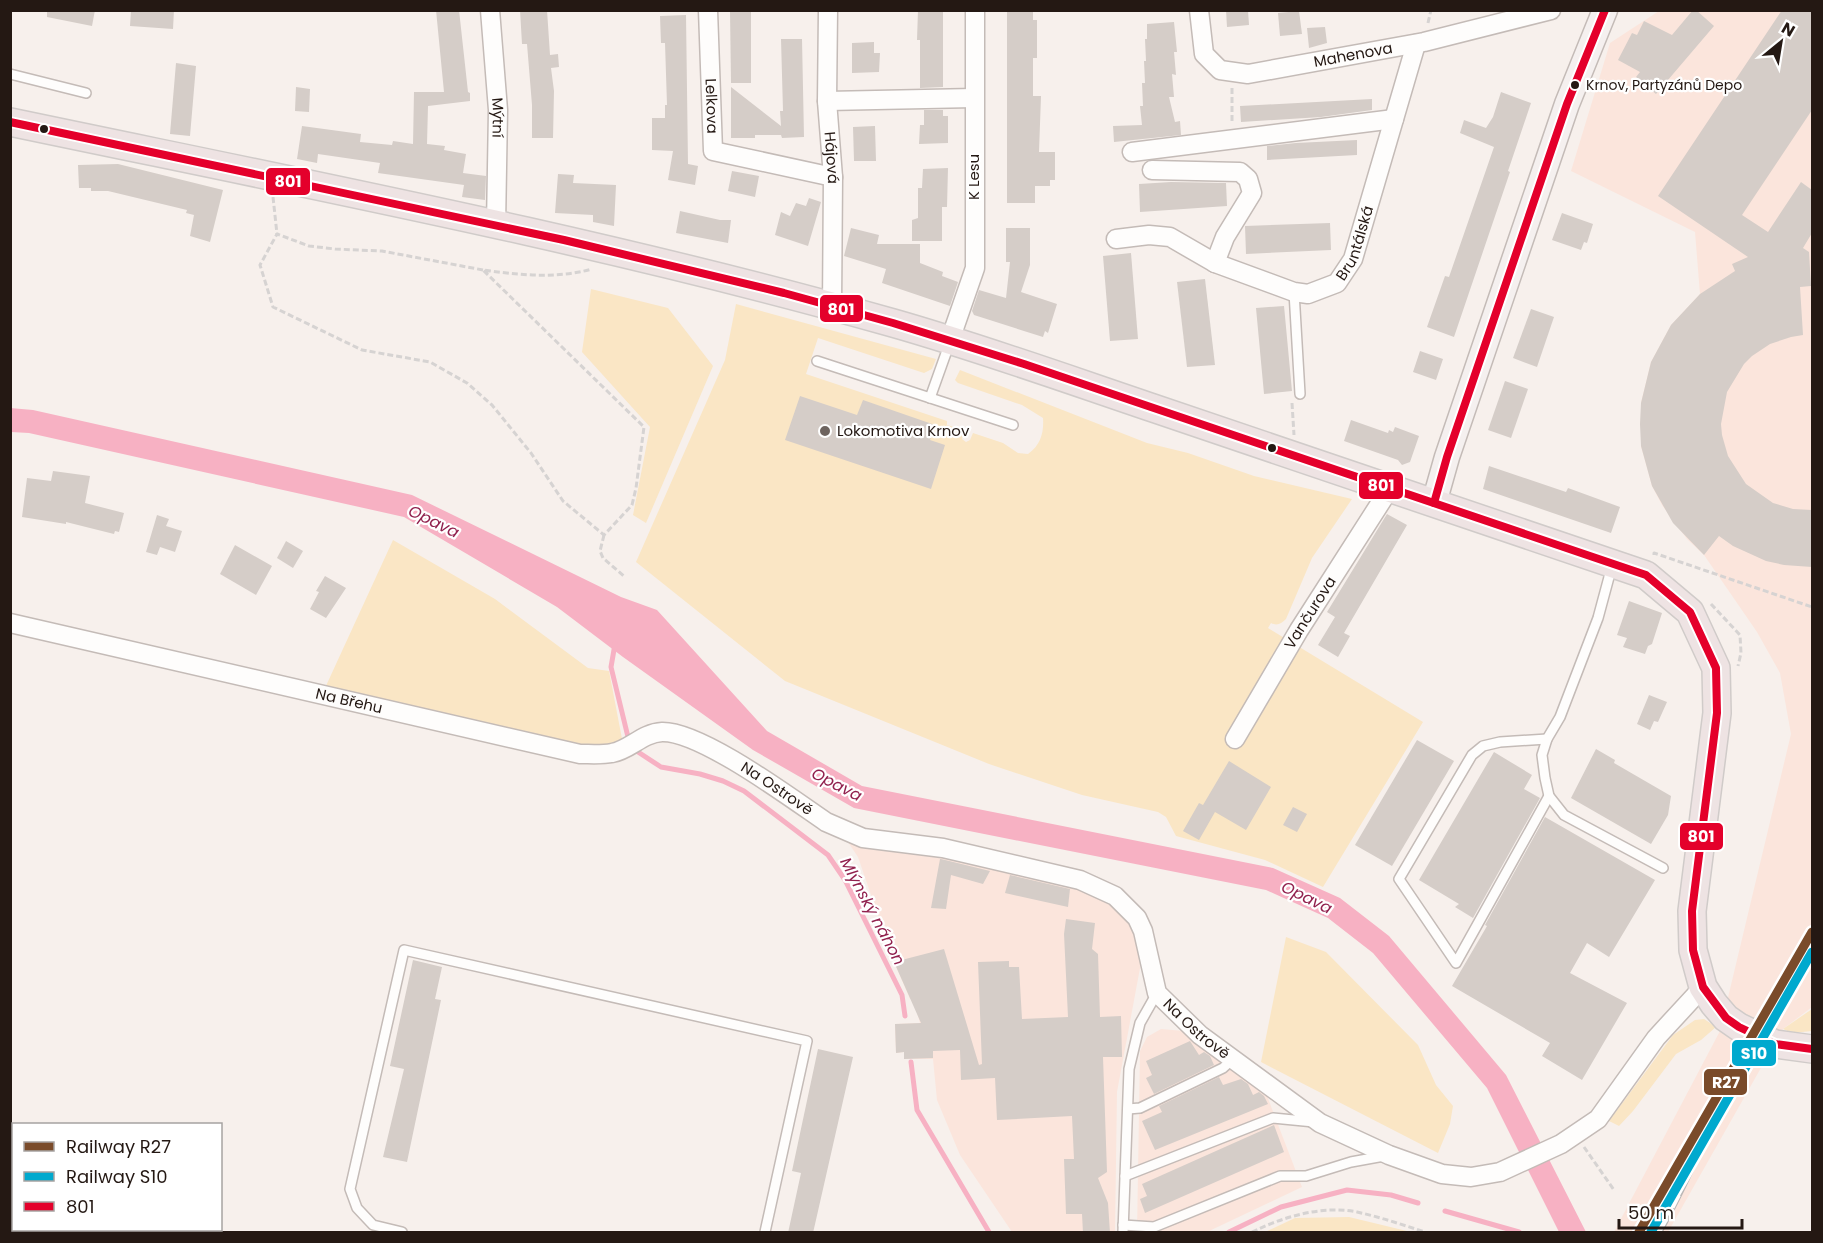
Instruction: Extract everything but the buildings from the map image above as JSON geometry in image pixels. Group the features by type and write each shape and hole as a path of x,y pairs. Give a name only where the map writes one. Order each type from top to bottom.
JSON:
{"main road":[{"path":"10,122 496,225 734,279 950,340 1646,575 1690,612 1716,668 1717,713 1692,911 1693,950 1703,987 1726,1018 1757,1037 1793,1048 1812,1049"}],"street":[{"name":"Mýtní","path":"490,10 498,110 496,225"},
{"name":"Lelkova","path":"708,10 713,151 833,177"},
{"name":"Hájová","path":"828,10 827,101 833,177 832,307"},
{"name":"K Lesu","path":"950,340 975,268 975,10"},
{"path":"1199,10 1204,54 1220,70 1230,71"},
{"name":"Mahenova","path":"1230,71 1248,74 1416,44 1551,10"},
{"path":"1434,503 1447,457 1567,104 1605,10"},
{"name":"Bruntálská","path":"1116,239 1149,235 1170,237 1215,263 1294,292 1308,294 1337,282 1353,259 1416,44"},
{"path":"827,101 974,98"},
{"path":"1132,152 1394,119"},
{"path":"1152,170 1240,172 1248,178 1252,192 1225,237 1215,263"},
{"name":"Vančurova","path":"1235,739 1299,630 1390,488"},
{"name":"Na Břehu","path":"10,623 580,754 614,753 651,734 664,732 686,737"},
{"name":"Na Ostrově","path":"686,737 724,756 826,822 843,830 863,837 944,848 1080,880 1116,896 1137,918 1143,931 1157,993 1200,1035 1320,1122 1389,1155 1442,1174 1471,1177 1500,1172 1561,1144 1599,1119 1656,1038 1703,987"}],"lane":[{"path":"10,74 86,93"},
{"path":"1294,292 1300,394"},
{"path":"930,398 950,340"},
{"path":"817,361 1013,425"},
{"path":"1613,564 1598,618 1560,717 1547,739 1542,755 1545,778 1549,796 1564,815 1663,868"},
{"path":"1547,739 1500,742 1483,746 1472,755 1399,879 1456,963 1549,796"},
{"path":"402,1233 373,1226 357,1208 350,1189 404,950 807,1041 765,1233"},
{"path":"1157,993 1140,1023 1129,1069 1123,1229 1154,1227 1280,1176 1306,1176 1351,1162 1389,1155"},
{"path":"1128,1108 1140,1108 1223,1068 1233,1059"},
{"path":"1125,1176 1273,1118 1320,1122"}],"path":[{"path":"1230,71 1232,84 1231,140"},
{"path":"271,177 277,234 260,266 273,308 362,350 430,362 467,382 492,405 531,453 563,501 604,535"},
{"path":"277,234 309,246 382,251 515,274 557,274 591,270 599,265 588,263"},
{"path":"483,270 644,427 632,505 604,535 600,551 603,558 625,577"},
{"path":"1653,559 1654,553 1812,607"},
{"path":"1599,1119 1583,1146 1614,1190"},
{"path":"1252,1233 1276,1220 1327,1211 1355,1212 1425,1233"}],"shaded area":[{"path":"1659,11 1812,11 1812,1007 1783,1029 1668,1232 1614,1232 1720,1031 1791,734 1780,673 1757,632 1704,555 1687,539 1662,505 1652,486 1641,446 1641,403 1651,362 1671,325 1700,294 1695,232 1571,171 1610,43"},
{"path":"591,289 668,308 713,366 646,523 633,515 650,427 582,352"},
{"path":"736,304 936,359 932,369 924,373 818,338 806,374 947,421 947,425 964,430 962,439 966,442 970,440 973,433 1003,443 1018,453 1028,454 1041,438 1043,418 1022,405 958,383 955,380 960,370 1147,443 1188,453 1254,476 1352,499 1312,558 1286,619 1279,624 1271,623 1268,628 1423,722 1323,887 1265,860 1176,836 1166,817 1158,812 1082,795 989,764 785,681 636,562 725,360"},
{"path":"393,540 495,599 588,668 609,671 623,744 584,750 325,688"},
{"path":"848,842 941,855 1071,881 1115,900 1136,930 1143,952 1117,1092 1115,1232 1012,1232 960,1155 937,1100 933,1059 904,1059 904,1052 896,1053 895,1024 920,1023 913,998 910,999 894,962 858,857"},
{"path":"1286,937 1326,952 1418,1045 1436,1085 1453,1106 1450,1124 1438,1153 1261,1062"},
{"path":"1812,1009 1812,1031 1792,1033 1783,1029"},
{"path":"1704,1019 1716,1027 1701,1040 1676,1054 1619,1126 1609,1121 1673,1035 1695,1020"},
{"path":"1161,1029 1184,1031 1264,1088 1302,1187 1207,1232 1137,1232 1140,1051 1147,1037"},
{"path":"1349,1217 1411,1232 1265,1232 1295,1218"}],"water":[{"name":"Opava","path":"10,408 33,410 412,495 621,597 657,610 767,731 862,786 1273,868 1340,898 1389,936 1506,1075 1586,1232 1559,1232 1487,1088 1373,953 1328,918 1266,890 854,808 753,750 557,607 404,517 29,433 11,432"}],"waterway":[{"name":"Mlýnský náhon","path":"615,644 611,667 628,737 635,750 661,767 700,774 744,791 828,855 845,880 902,995 905,1016"},
{"name":"Mlýnský náhon","path":"911,1062 917,1110 989,1232"},
{"path":"1229,1232 1281,1207 1347,1190 1391,1195 1418,1203"},
{"path":"1445,1211 1519,1232"}],"railway":[{"path":"1659,1232 1684,1185 1751,1039"}],"rail line":[{"name":"R27","path":"1639,1232 1812,932"},
{"name":"S10","path":"1651,1232 1812,952"}],"transit line":[{"name":"801","path":"1434,503 1447,457 1567,104 1605,10"},
{"name":"801","path":"10,122 564,240 784,293 893,323 1024,364 1646,575 1690,612 1716,668 1717,713 1692,911 1693,950 1703,987 1726,1018 1739,1027 1775,1044 1812,1049"}],"place":[{"name":"Krnov, Partyzánů Depo","path":"1575,85"},
{"name":"Lokomotiva Krnov","path":"825,431"}]}
